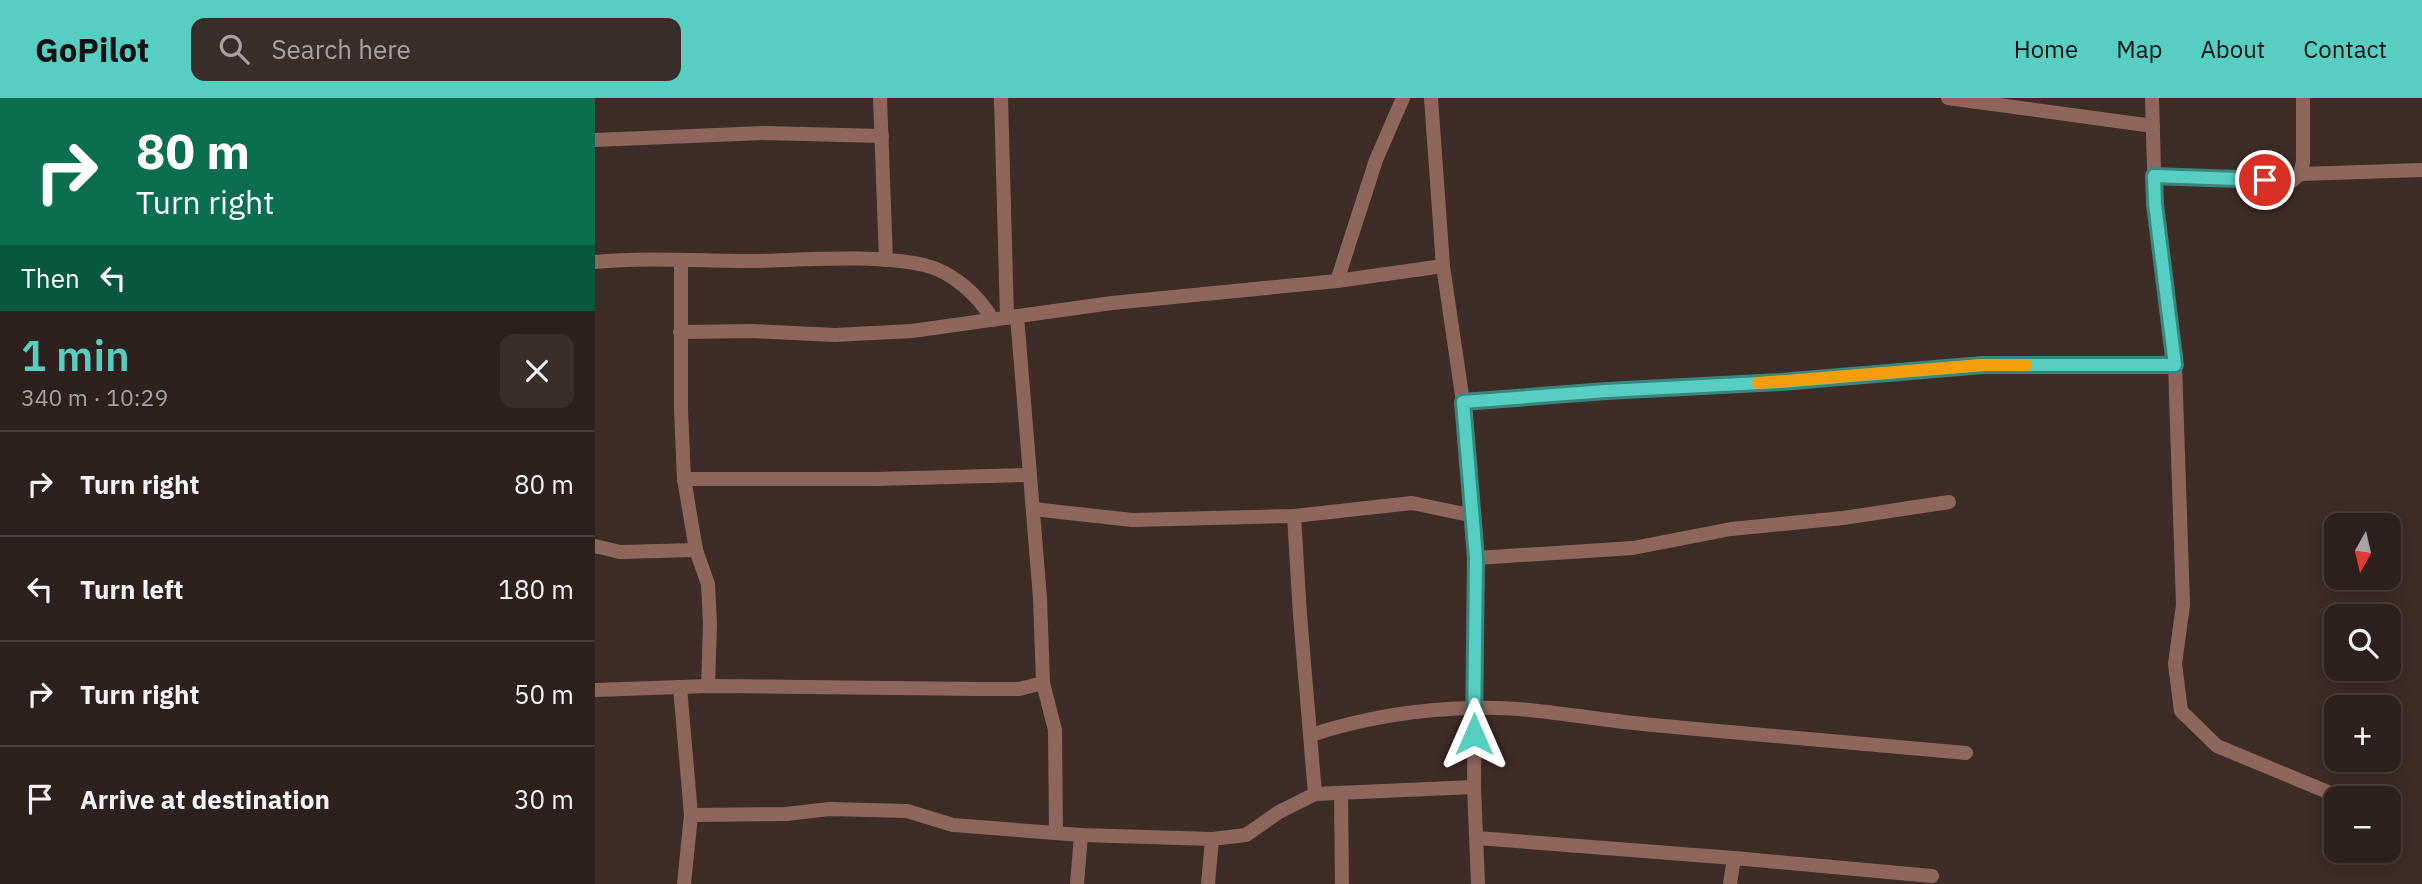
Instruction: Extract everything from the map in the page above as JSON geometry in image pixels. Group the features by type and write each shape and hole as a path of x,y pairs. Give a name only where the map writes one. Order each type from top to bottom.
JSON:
{"street":[{"path":"880,98 886,260"},
{"path":"1001,98 1006,318 1030,475 1040,598 1043,683 1055,730 1056,833"},
{"path":"1337,281 1376,160 1403,98"},
{"path":"1431,98 1444,266 1463,402 1474,516 1474,787 1478,884"},
{"path":"1948,98 2153,126"},
{"path":"2152,98 2155,204 2175,365 2183,605 2175,664 2181,711 2217,746 2324,791"},
{"path":"2301,174 2303,98"},
{"path":"595,141 765,133 882,136"},
{"path":"2154,176 2292,181 2301,174 2422,170"},
{"path":"595,262 623,259 886,260 925,265 948,274 984,306 1006,318"},
{"path":"681,261 684,478 696,550 708,584 708,686"},
{"path":"680,332 751,331 835,335 912,331 1112,303 1337,281 1444,266"},
{"path":"1463,402 1780,382 1983,365 2175,365"},
{"path":"684,478 875,480 1030,475"},
{"path":"1476,558 1633,548 1731,529 1843,518 1949,502"},
{"path":"1033,509 1132,520 1294,516 1412,503 1474,516"},
{"path":"1294,516 1315,794"},
{"path":"595,546 620,552 696,550"},
{"path":"595,690 708,686 979,690 1019,689 1043,683"},
{"path":"680,687 691,816 684,884"},
{"path":"1311,735 1351,722 1474,708 1533,711 1635,724 1966,753"},
{"path":"691,816 786,814 829,809 907,811 953,825 1081,835 1213,839 1246,835 1279,812 1315,794 1474,787"},
{"path":"1341,793 1342,884"},
{"path":"1077,884 1081,835"},
{"path":"1477,838 1932,876"},
{"path":"1208,884 1213,839"},
{"path":"1730,884 1734,858"}],"slow traffic":[{"path":"1758,383 1983,365 2026,365"}],"route":[{"path":"1474,734 1476,558 1463,402 1780,382 1983,365 2175,365 2154,176 2265,180"}]}
